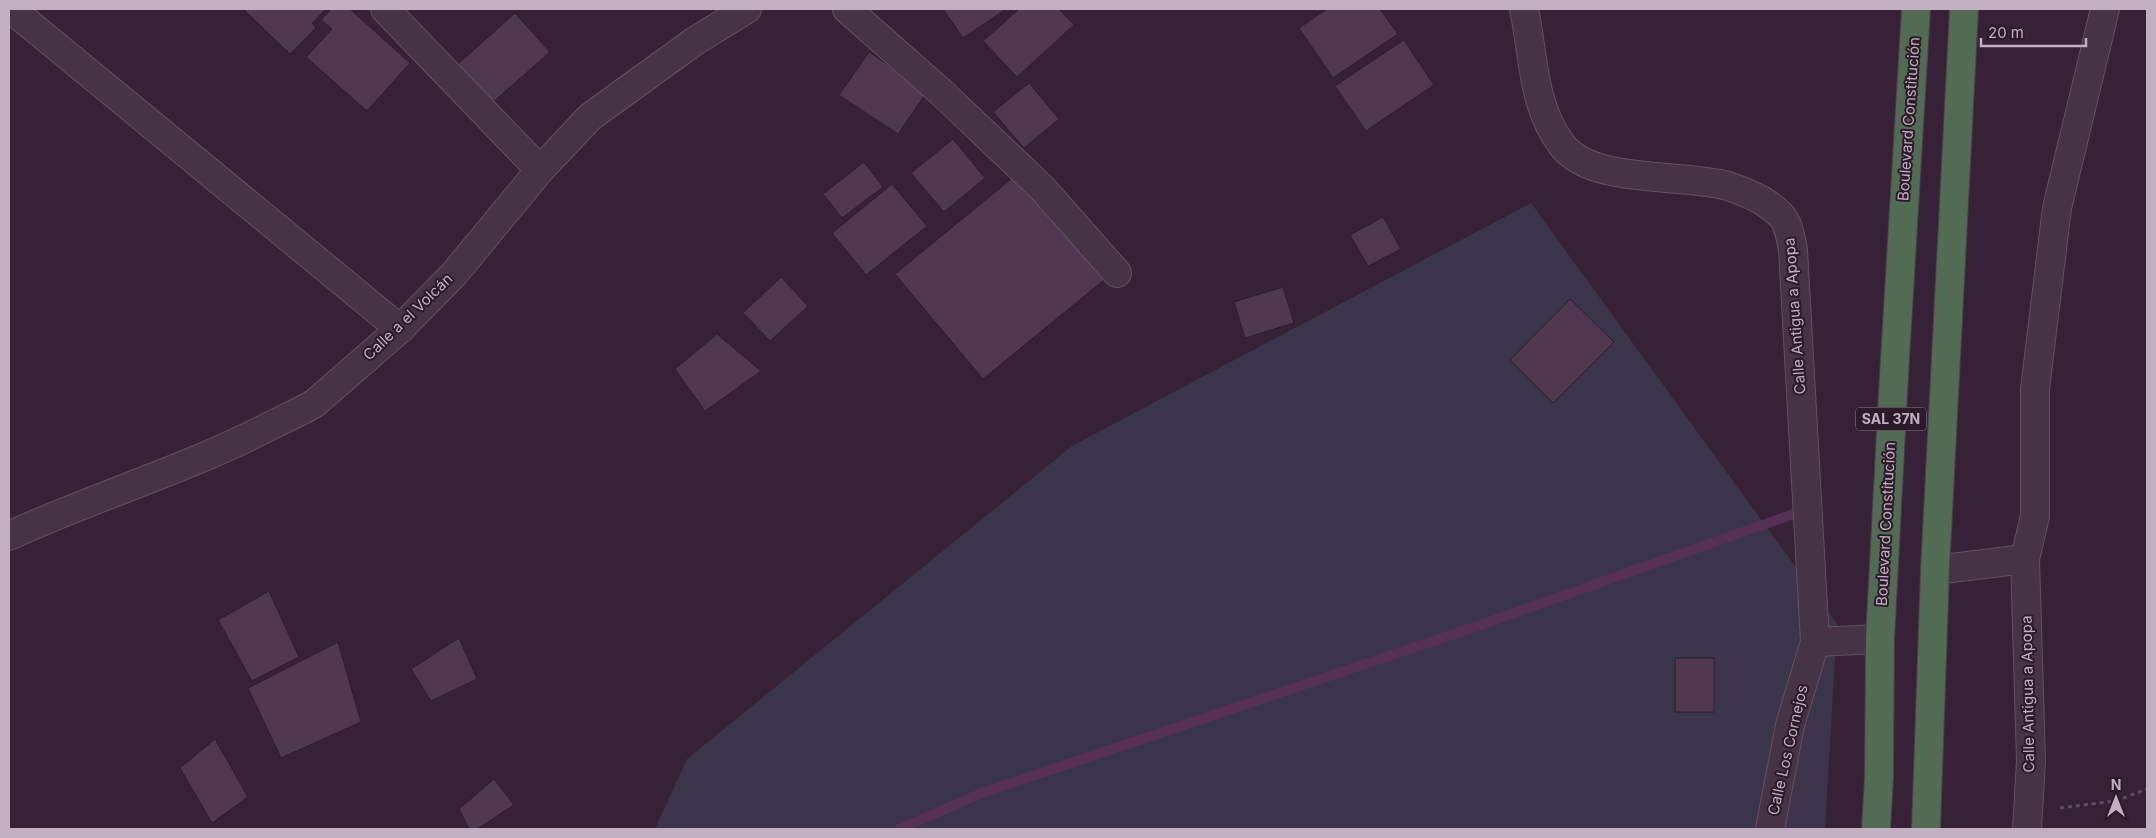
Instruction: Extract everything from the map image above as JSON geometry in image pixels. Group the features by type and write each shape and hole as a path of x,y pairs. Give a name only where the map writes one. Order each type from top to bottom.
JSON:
{"highway":[{"name":"Boulevard Constitución","path":"1876,829 1879,777 1880,639 1916,9"},
{"name":"SAL 37N","path":"1926,829 1935,570 1964,9"}],"street":[{"path":"11,9 400,329"},
{"path":"385,9 540,170"},
{"name":"Calle a el Volcán","path":"9,536 44,519 230,447 301,412 315,403 400,329 454,274 540,170 590,116 695,40 747,9"},
{"path":"847,9 942,93 1042,188 1117,273"},
{"name":"Calle Antigua a Apopa","path":"1524,9 1538,97 1547,122 1564,147 1584,162 1606,170 1727,186 1753,196 1770,206 1785,219 1790,231 1793,250 1815,642"},
{"name":"Calle Antigua a Apopa","path":"2027,821 2031,761 2024,559 2035,516 2035,389 2058,208 2105,9"},
{"path":"1935,570 2024,559"},
{"path":"1815,642 1880,639"},
{"name":"Calle Los Cornejos","path":"1770,829 1790,725 1815,642"}],"path":[{"path":"2027,821 2116,801 2147,789"}],"shaded area":[{"path":"1531,203 1837,624 1825,829 655,829 687,759 1072,446"}],"building":[{"path":"248,9 326,9 312,23 316,28 290,54 245,11"},
{"path":"331,9 350,9 410,63 367,111 306,57 332,29 321,20"},
{"path":"943,9 1006,9 963,38"},
{"path":"1019,9 1059,9 1074,25 1017,77 983,41"},
{"path":"1327,9 1380,9 1398,34 1333,78 1299,28"},
{"path":"515,13 550,52 492,103 457,65"},
{"path":"1404,40 1434,85 1366,131 1335,86"},
{"path":"869,52 927,92 898,134 839,95"},
{"path":"1029,83 1059,119 1024,148 993,112"},
{"path":"953,139 985,178 944,212 911,173"},
{"path":"864,162 883,187 842,218 823,194"},
{"path":"1016,175 1104,280 983,379 895,274"},
{"path":"892,184 927,226 866,275 832,233"},
{"path":"1383,217 1401,249 1368,266 1350,235"},
{"path":"781,277 808,306 770,341 743,313"},
{"path":"1283,287 1294,323 1245,338 1234,302"},
{"path":"1570,299 1614,342 1553,403 1510,360"},
{"path":"717,334 761,371 705,411 675,369"},
{"path":"269,591 299,657 252,681 218,620"},
{"path":"459,638 477,679 431,701 411,669"},
{"path":"338,642 361,722 281,758 248,688"},
{"path":"1675,658 1714,658 1714,712 1675,712"},
{"path":"215,739 248,797 212,823 180,768"},
{"path":"494,779 514,805 477,829 469,829 459,809"}],"waterway":[{"path":"900,829 982,793 1472,628 1799,512"}]}
